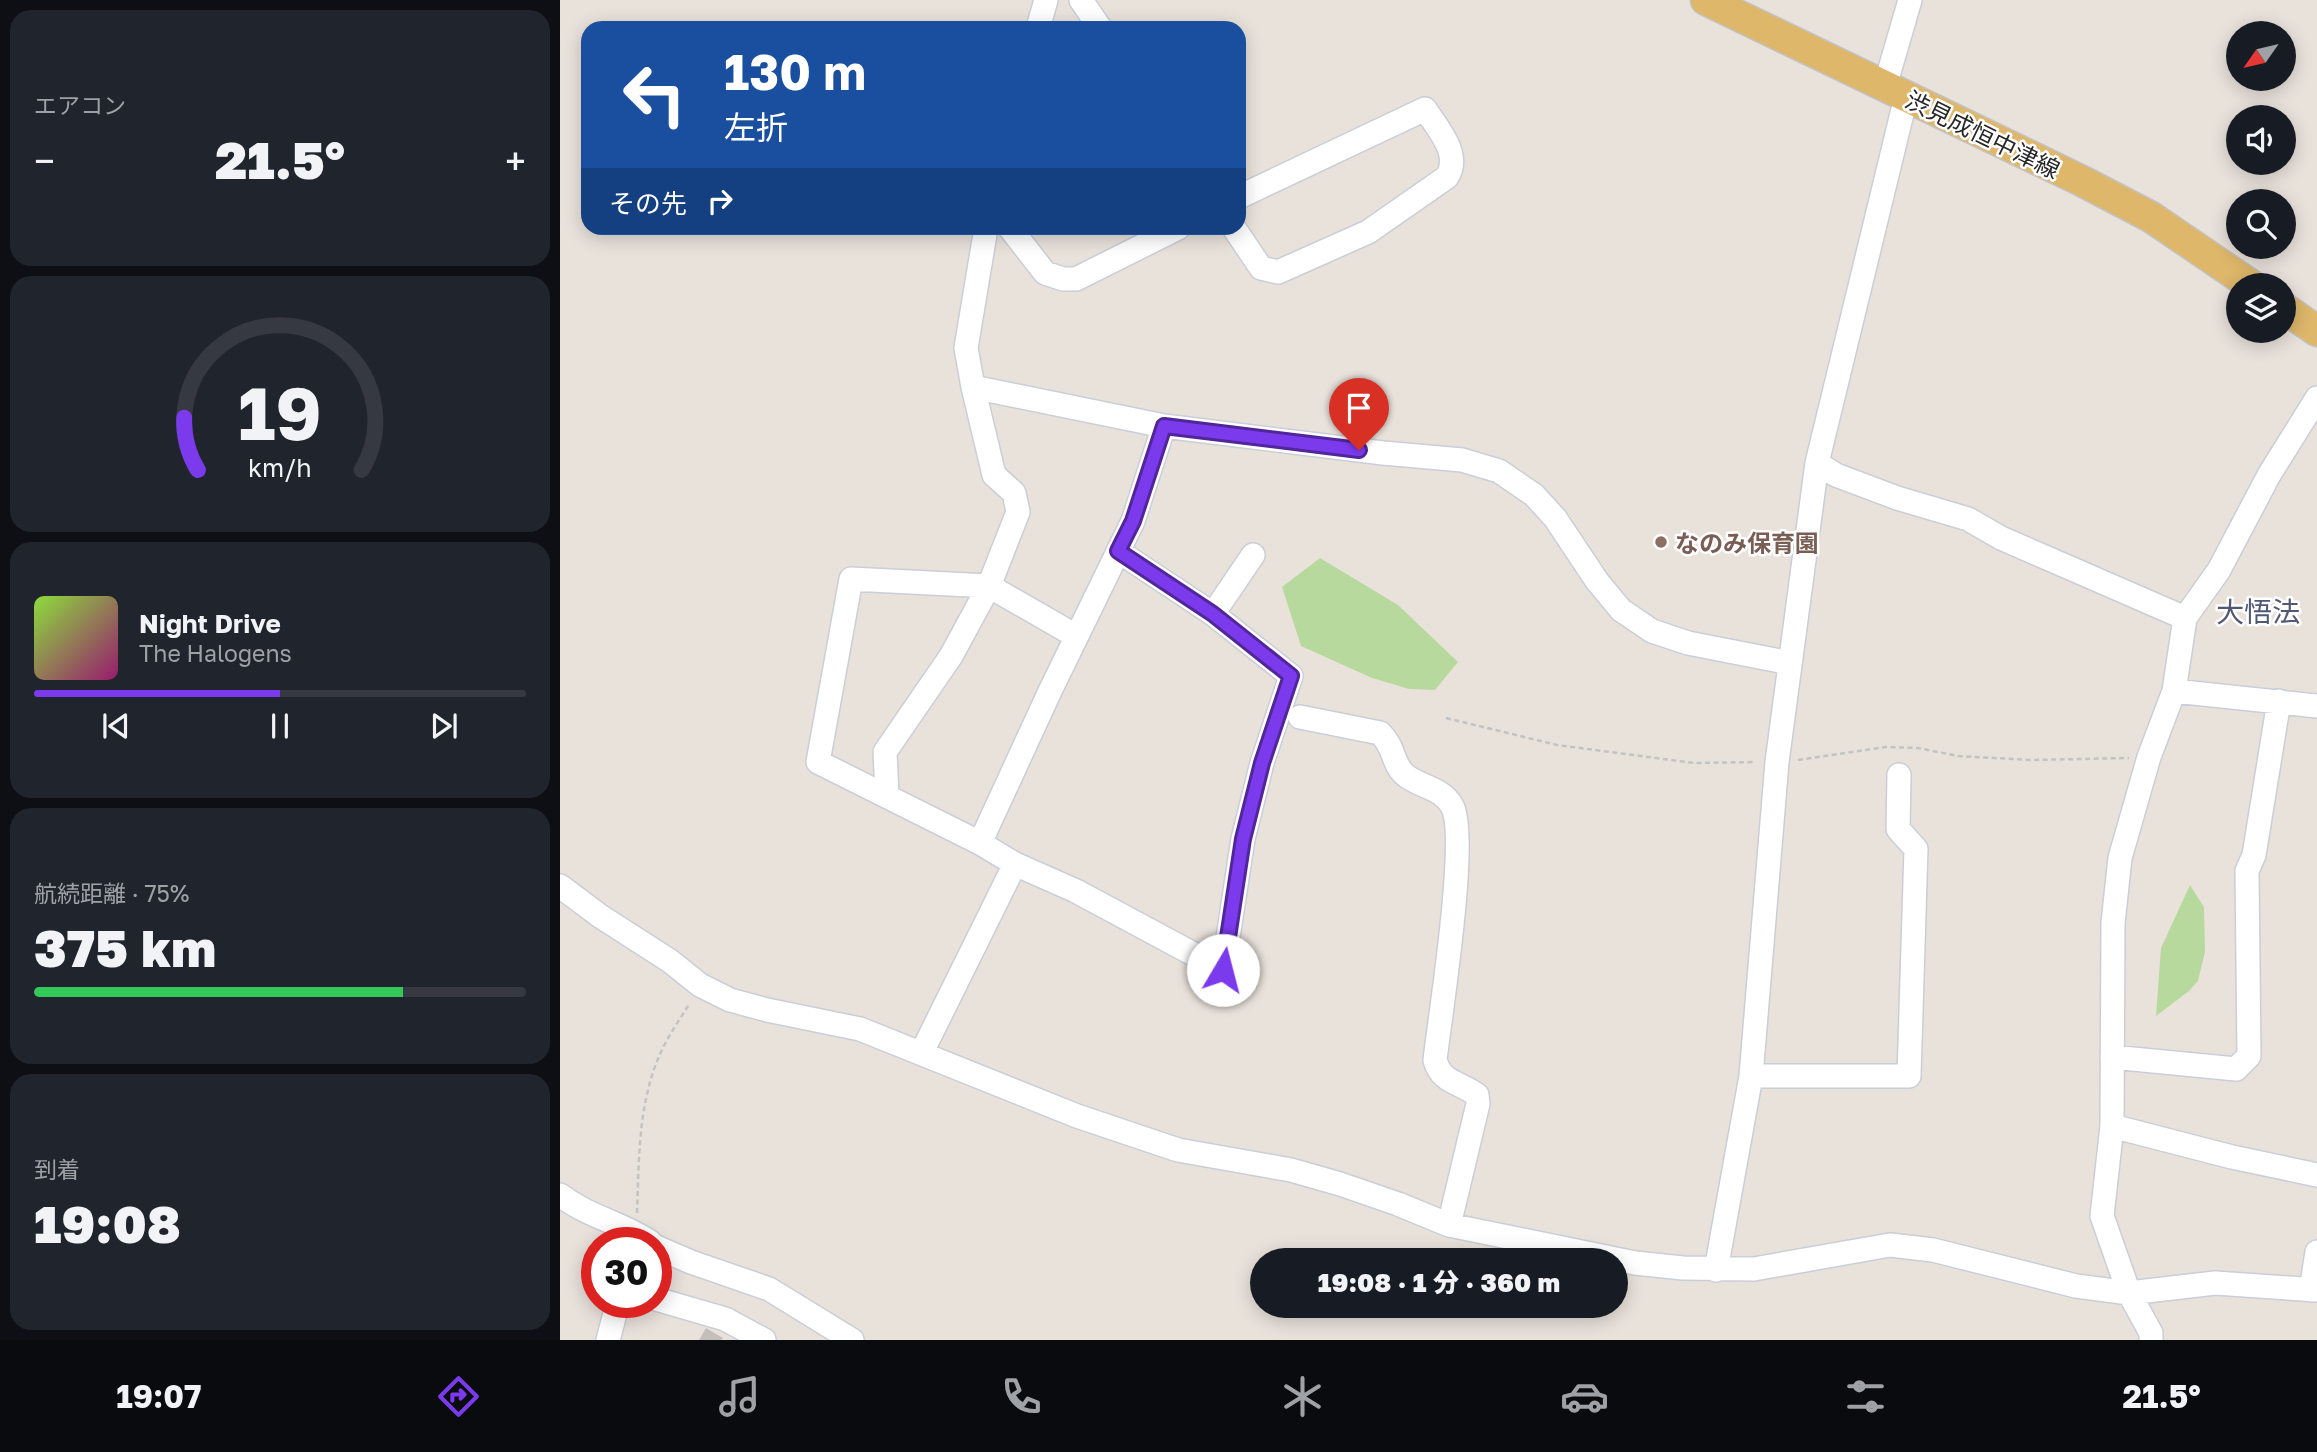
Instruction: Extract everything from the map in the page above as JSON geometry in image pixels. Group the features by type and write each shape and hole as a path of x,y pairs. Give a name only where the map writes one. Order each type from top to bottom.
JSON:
{"main road":[{"name":"渋見成恒中津線","path":"1706,0 2082,181 2151,217 2233,273"},
{"path":"2296,316 2317,331"}],"street":[{"path":"1040,21 1046,0"},
{"path":"1081,0 1095,21"},
{"path":"1716,1270 1751,1076 1777,762 1817,463 1896,92 1910,0"},
{"path":"1239,235 1261,268 1278,272 1368,232 1447,177 1452,168 1452,155 1424,109 1246,194"},
{"path":"887,795 885,752 951,656 989,586 1018,512 1014,493 994,475 966,348 985,235"},
{"path":"1015,235 1045,273 1063,279 1076,279 1164,235"},
{"path":"973,387 1164,426 1462,460 1499,471 1534,495 1555,518 1597,581 1621,610 1652,631 1689,643 1790,663"},
{"path":"2151,1340 2151,1333 2129,1293 2102,1216 2112,1126 2113,922 2120,858 2149,757 2174,691 2185,618 2219,570 2269,475 2317,398"},
{"path":"980,843 1076,636 1133,521 1164,426"},
{"path":"1817,463 1836,475 1860,484 1968,519 2001,538 2185,618"},
{"path":"1076,636 989,586 851,579 818,762 980,843 1014,864 1076,891 1223,970 1243,839 1262,763 1291,676 1213,614 1118,551"},
{"path":"1213,614 1253,555"},
{"path":"2174,691 2317,706"},
{"path":"2112,1057 2236,1069 2249,1056 2247,871 2255,855 2278,701"},
{"path":"1300,717 1380,733 1390,742 1404,774 1442,794 1452,806 1458,829 1456,881 1435,1060 1442,1076 1477,1095 1478,1104 1449,1225"},
{"path":"1751,1076 1909,1076 1916,849 1898,829 1899,775"},
{"path":"922,1052 1014,864"},
{"path":"560,886 700,985 730,1000 860,1028 1077,1116 1178,1150 1291,1170 1387,1200 1449,1225 1635,1263 1716,1270 1754,1269 1890,1245 1933,1250 2076,1286 2129,1293 2215,1283 2314,1290 2317,1252"},
{"path":"2112,1126 2232,1157 2317,1175"},
{"path":"560,1195 615,1227"},
{"path":"672,1254 769,1289 852,1340"},
{"path":"672,1304 725,1319 764,1340"},
{"path":"608,1340 614,1318"}],"path":[{"path":"1446,718 1558,745 1694,762 1777,762 1886,747 1918,748 1958,756 2029,760 2149,757"},
{"path":"640,1227 640,1135 645,1098 660,1053 700,985"}],"green space":[{"path":"1320,558 1398,605 1458,662 1435,690 1409,689 1372,678 1301,646 1282,587"},
{"path":"2190,885 2204,907 2205,952 2198,981 2156,1016 2161,948"}],"building":[{"path":"706,1328 723,1338 699,1340"}],"place":[{"name":"なのみ保育園","path":"1661,542"}],"district":[{"name":"大悟法","path":"2258,611"}],"route":[{"path":"1223,970 1243,839 1262,763 1291,676 1213,614 1118,551 1133,521 1164,426 1359,450"}]}
